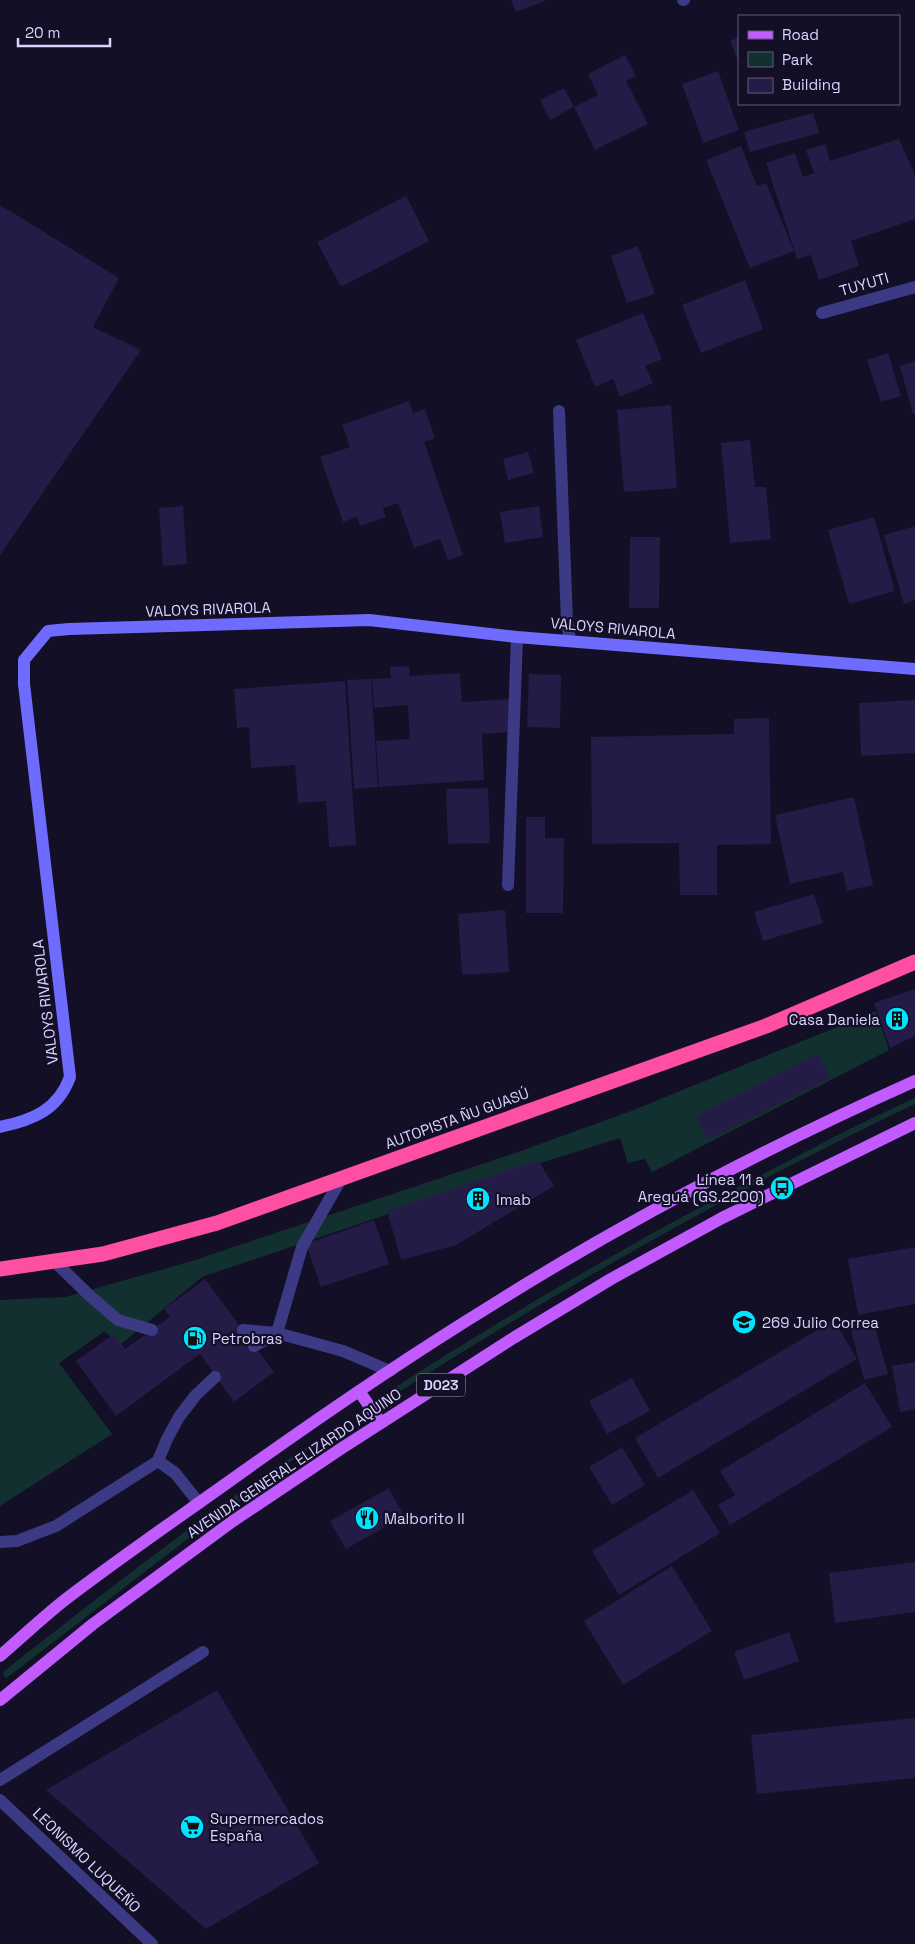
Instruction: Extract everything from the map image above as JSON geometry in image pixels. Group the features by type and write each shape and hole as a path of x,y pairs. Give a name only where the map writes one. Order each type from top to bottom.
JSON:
{"highway":[{"name":"AUTOPISTA ÑU GUASÚ","path":"0,1269 103,1254 217,1223 766,1026 915,962"}],"main road":[{"name":"AVENIDA GENERAL ELIZARDO AQUINO","path":"0,1656 65,1600 199,1504 359,1391 492,1305 703,1183 915,1080"},
{"name":"AVENIDA GENERAL ELIZARDO AQUINO","path":"0,1700 93,1624 233,1521 515,1337 611,1278 731,1214 915,1123"},
{"path":"359,1391 381,1423"}],"street":[{"name":"TUYUTI","path":"822,313 915,287"},
{"path":"559,411 567,621 570,640"},
{"name":"VALOYS RIVAROLA","path":"0,1127 18,1123 38,1115 57,1102 65,1091 70,1077 24,684 24,660 48,631 369,620 517,637 915,670"},
{"path":"508,886 517,637"},
{"path":"254,1346 277,1333 306,1236 341,1179"},
{"path":"54,1261 118,1320 152,1330"},
{"path":"243,1330 277,1333 343,1351 390,1370"},
{"path":"0,1542 16,1541 56,1526 158,1462 167,1439 179,1418 195,1396 215,1377"},
{"path":"158,1462 175,1473 199,1504"},
{"path":"0,1780 204,1652"},
{"name":"LEONISMO LUQUEÑO","path":"0,1800 152,1944"}],"green space":[{"path":"876,1011 889,1050 652,1172 645,1159 628,1163 620,1138 531,1166 202,1277 119,1346 105,1331 59,1363 112,1434 0,1506 0,1300 65,1297 189,1262 518,1152 631,1111"},
{"path":"915,1098 915,1104 781,1171 649,1242 387,1398 388,1392 518,1311 650,1235 740,1186"},
{"path":"340,1426 289,1463 282,1472 194,1534 7,1678 3,1675 4,1671 169,1544 253,1483"}],"building":[{"path":"511,0 547,0 516,12"},
{"path":"738,37 738,61 730,41"},
{"path":"625,55 636,76 626,81 648,124 595,150 574,107 598,95 588,74"},
{"path":"718,71 739,130 703,143 682,84"},
{"path":"564,88 574,107 550,120 540,100"},
{"path":"813,113 819,133 750,152 744,132"},
{"path":"899,139 915,175 915,219 851,241 859,266 819,280 811,255 797,259 766,163 795,153 803,177 814,173 806,150 825,144 830,161"},
{"path":"741,146 757,186 766,183 794,251 750,268 706,160"},
{"path":"406,196 429,241 341,287 317,242"},
{"path":"0,205 119,278 93,327 141,350 0,555"},
{"path":"638,246 655,294 627,303 611,256"},
{"path":"745,280 763,329 701,353 682,305"},
{"path":"643,313 662,359 645,366 653,383 620,397 613,379 595,387 576,340"},
{"path":"888,353 901,396 881,402 867,360"},
{"path":"915,361 915,414 913,414 900,366"},
{"path":"409,401 413,413 425,409 435,438 424,442 463,555 448,560 440,539 414,548 398,503 383,508 386,517 360,526 357,517 343,522 320,457 350,447 342,425"},
{"path":"671,405 677,488 624,492 617,410"},
{"path":"750,440 755,487 766,487 771,539 730,543 721,443"},
{"path":"528,452 534,473 508,480 503,459"},
{"path":"183,506 187,564 163,566 159,508"},
{"path":"539,506 543,537 505,543 500,512"},
{"path":"874,517 895,591 849,604 828,530"},
{"path":"915,526 915,600 904,604 884,535"},
{"path":"630,537 660,537 659,608 629,608"},
{"path":"409,666 410,676 460,673 462,702 510,699 511,732 482,734 484,780 379,787 376,741 410,739 408,705 374,708 372,679 391,678 390,667"},
{"path":"529,674 561,675 560,728 527,727"},
{"path":"371,679 378,787 354,789 347,680"},
{"path":"345,681 356,845 329,847 326,801 298,803 295,765 251,768 249,727 237,728 234,689"},
{"path":"915,700 915,753 861,756 859,703"},
{"path":"769,718 771,844 717,845 717,895 680,895 679,843 592,844 591,737 734,734 734,719"},
{"path":"488,788 490,843 448,844 446,789"},
{"path":"854,797 873,885 847,891 843,872 790,884 775,815"},
{"path":"526,817 545,817 545,838 564,838 563,913 526,913"},
{"path":"814,894 823,923 763,941 754,912"},
{"path":"505,910 509,972 462,975 458,914"},
{"name":"Casa Daniela","path":"915,989 915,1036 890,1048 874,1003"},
{"path":"818,1054 830,1078 708,1140 696,1116"},
{"name":"Imab","path":"538,1160 554,1186 456,1245 401,1260 387,1211"},
{"path":"374,1220 389,1264 321,1287 306,1244"},
{"path":"915,1247 915,1304 858,1315 848,1259"},
{"name":"Petrobras","path":"205,1279 274,1372 234,1402 200,1354 116,1416 76,1361 114,1334 125,1349 170,1317 164,1309"},
{"path":"834,1320 857,1359 658,1478 635,1438"},
{"path":"873,1320 888,1374 864,1380 850,1326"},
{"path":"915,1362 915,1409 900,1412 892,1366"},
{"path":"632,1378 650,1411 607,1434 589,1401"},
{"path":"865,1383 892,1427 730,1525 718,1505 735,1495 720,1471"},
{"path":"622,1447 645,1485 612,1505 589,1467"},
{"name":"Malborito II","path":"389,1488 404,1516 346,1549 330,1521"},
{"path":"693,1490 720,1533 619,1595 592,1551"},
{"path":"915,1562 915,1612 835,1623 829,1573"},
{"path":"672,1566 712,1631 623,1685 584,1621"},
{"path":"789,1632 799,1661 744,1680 734,1652"},
{"name":"Supermercados España","path":"217,1690 319,1863 206,1929 46,1790"},
{"path":"915,1718 915,1778 757,1794 751,1735"}],"place":[{"name":"Casa Daniela","path":"897,1019"},
{"name":"Línea 11 a Areguá (GS.2200)","path":"782,1188"},
{"name":"Imab","path":"478,1199"},
{"name":"269 Julio Correa","path":"744,1322"},
{"name":"Petrobras","path":"195,1338"},
{"name":"Malborito II","path":"367,1518"},
{"name":"Supermercados España","path":"192,1827"}]}
